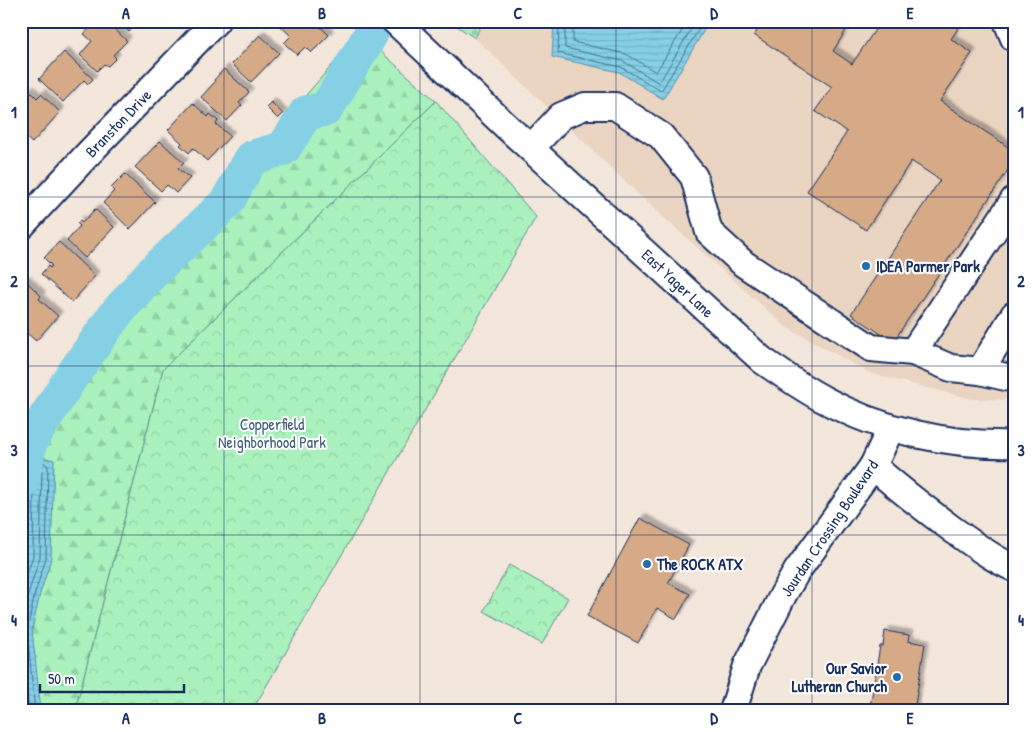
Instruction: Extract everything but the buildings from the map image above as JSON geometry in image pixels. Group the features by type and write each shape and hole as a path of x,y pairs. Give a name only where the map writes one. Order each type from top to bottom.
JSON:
{"street":[{"name":"Branston Drive","path":"21,226 216,21"},
{"name":"East Yager Lane","path":"395,21 762,360 824,400 891,428 941,439 1014,444"},
{"path":"1007,21 1014,38"},
{"path":"531,148 560,116 585,106 615,106 661,136 694,177 708,232 744,264 871,348 913,352 951,368 980,371 1014,379"},
{"path":"913,352 1014,200"},
{"path":"980,371 1014,315"},
{"name":"Jourdan Crossing Boulevard","path":"733,711 747,666 783,594 797,571 873,466 891,428"},
{"path":"873,466 916,502 971,542 1000,562 1014,568"}],"shaded area":[{"name":"IDEA Parmer Park","path":"483,21 1014,21 1014,400 972,399 872,374 786,327 651,206 475,38"}],"green space":[{"path":"449,21 483,21 475,38"},
{"path":"360,33 436,101 163,369 75,711 21,711 21,423"},
{"name":"Copperfield Neighborhood Park","path":"436,101 536,217 252,711 75,711 163,369"},
{"path":"509,565 568,598 542,644 484,611"}],"water":[{"path":"554,21 709,22 663,99 619,72 552,57"},
{"path":"34,455 54,460 51,559 40,594 32,630 41,711 21,711 21,461"}],"waterway":[{"path":"21,484 30,442 69,380 114,316 149,276 227,202 251,158 284,148 306,113 326,109 371,34"}],"place":[{"name":"IDEA Parmer Park","path":"866,266"},
{"name":"The ROCK ATX","path":"647,564"},
{"name":"Our Savior Lutheran Church","path":"897,677"}]}
